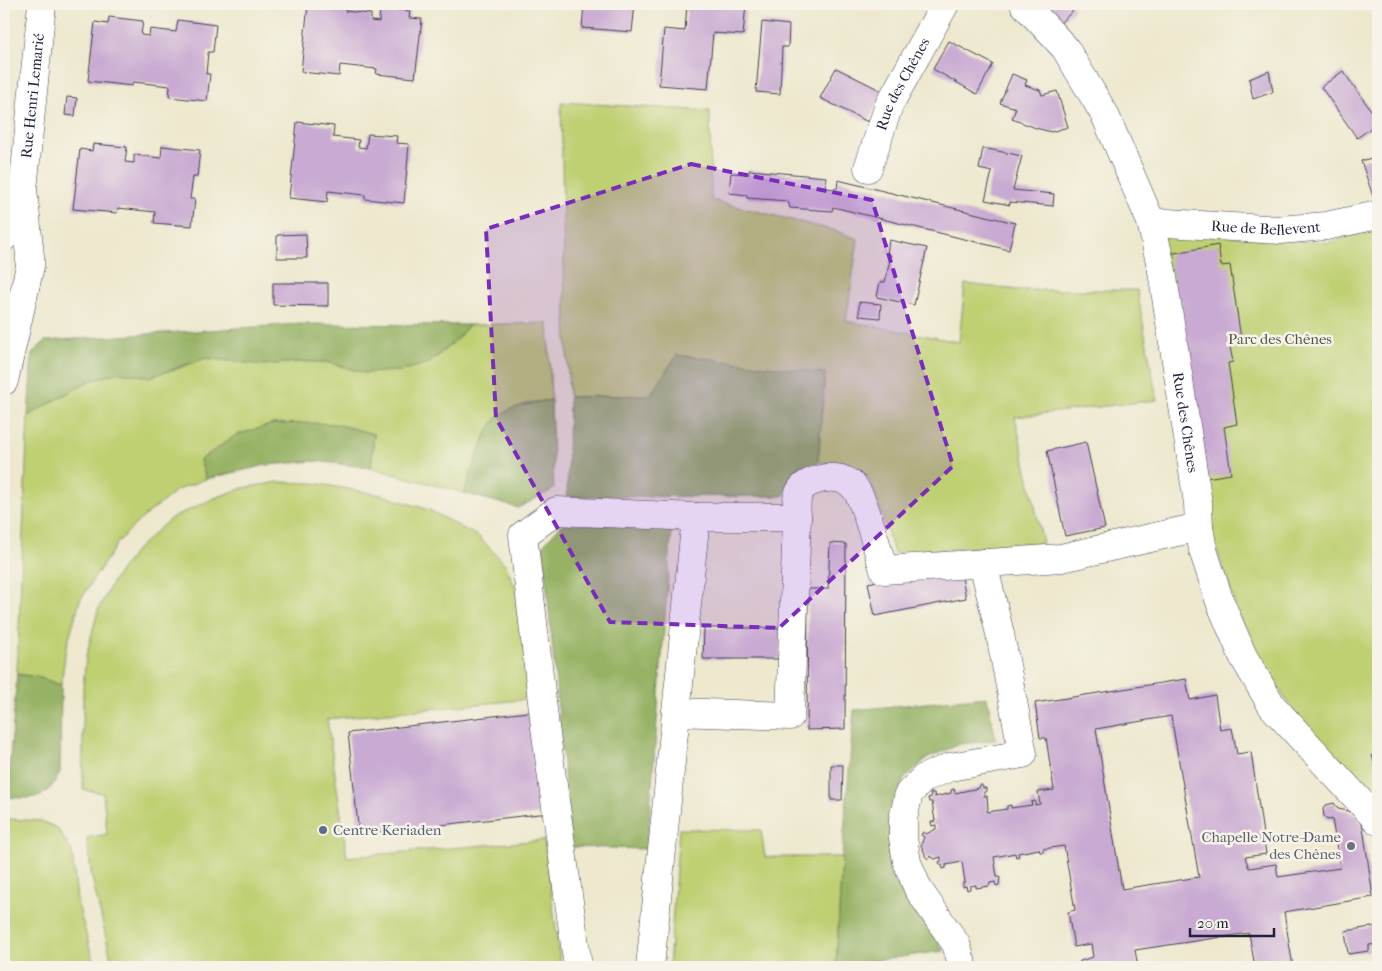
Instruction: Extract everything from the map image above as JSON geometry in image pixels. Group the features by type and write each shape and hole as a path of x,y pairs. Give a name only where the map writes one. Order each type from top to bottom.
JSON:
{"street":[{"name":"Rue Henri Lemarié","path":"4,381 30,266 23,189 42,4"},
{"name":"Rue des Chênes","path":"868,168 889,105 945,4"},
{"name":"Rue des Chênes","path":"1024,4 1065,48 1105,115 1151,222 1162,271 1198,503 1199,527 1203,550 1220,602 1243,656 1272,706 1378,821"},
{"name":"Rue Henri Lemarié","path":"4,237 23,189"},
{"name":"Rue de Bellevent","path":"1151,222 1280,230 1326,226 1378,215"},
{"path":"676,712 790,716 797,517 796,498 806,484 829,477 840,479 855,488 861,500 884,570 1061,558 1199,527"},
{"path":"578,967 545,727 523,535 556,511 696,517 797,517"},
{"path":"650,967 696,517"},
{"path":"963,967 956,944 918,890 907,862 903,819 909,793 924,778 950,767 1023,754 1000,634 983,564"}],"highlighted area":[{"path":"691,164 872,200 953,466 779,628 610,622 496,418 486,229"}],"green space":[{"path":"561,102 710,111 711,200 836,231 858,239 846,321 959,342 965,284 1019,290 1137,290 1157,400 1015,417 1043,543 894,553 876,496 867,475 851,465 818,462 825,373 650,395 569,397 564,268"},
{"name":"Parc des Chênes","path":"1378,227 1378,805 1289,705 1245,634 1204,511 1161,231 1329,243"},
{"path":"548,323 551,400 528,403 488,430 464,493 371,468 374,435 336,424 273,424 200,460 206,479 177,490 140,520 118,542 80,600 66,648 61,685 37,677 17,674 28,416 87,382 118,372 150,376 177,369 206,358 237,362 327,362 364,373 429,363 455,341 469,325"},
{"path":"299,324 469,325 455,341 429,363 401,371 364,373 327,362 263,365 206,358 150,377 118,372 87,382 28,416 32,354 45,341"},
{"path":"677,355 825,373 818,462 783,496 567,497 569,397 650,395"},
{"path":"551,400 554,489 518,508 464,493 483,441 499,416 517,407"},
{"path":"273,424 336,424 374,434 371,468 316,461 266,465 206,479 200,460 236,435"},
{"path":"278,482 314,483 382,495 429,510 479,537 505,564 519,596 530,699 327,719 347,857 544,840 561,967 113,967 92,878 87,838 107,834 103,793 83,790 83,688 86,657 98,610 113,581 136,550 170,519 212,499 243,488"},
{"path":"562,524 672,526 647,849 571,847 543,545"},
{"path":"17,674 37,677 61,685 60,772 45,793 25,798 7,797"},
{"path":"987,697 996,740 960,744 926,759 903,780 892,813 923,917 944,951 836,966 842,857 854,710"},
{"path":"8,819 41,821 57,828 72,851 77,901 95,967 4,967 4,866"},
{"path":"679,829 761,830 765,857 842,857 836,966 669,967"}],"building":[{"path":"308,4 346,4 345,11 371,14 371,21 379,22 380,8 410,11 409,18 422,19 415,78 376,74 377,69 340,65 339,76 301,72"},
{"path":"584,4 635,4 632,32 582,28"},
{"path":"687,4 746,4 743,35 713,33 708,89 659,85 664,29 685,31"},
{"path":"1041,4 1071,4 1075,9 1059,24"},
{"path":"109,17 143,21 141,35 149,36 150,29 176,32 178,20 216,25 213,52 208,52 206,74 210,74 207,101 169,97 170,86 133,82 132,86 88,81 95,22 108,24"},
{"path":"762,22 789,25 788,47 782,47 780,94 756,92"},
{"path":"949,41 993,64 977,94 933,69"},
{"path":"836,68 884,92 868,122 820,98"},
{"path":"1269,71 1273,92 1253,99 1249,79"},
{"path":"1343,71 1378,120 1378,123 1357,138 1321,87"},
{"path":"1012,74 1027,80 1025,85 1040,90 1042,95 1057,91 1068,127 1051,132 1012,119 1016,108 1000,103"},
{"path":"67,97 77,98 75,116 65,115"},
{"path":"297,122 334,126 333,137 359,140 358,147 366,148 368,134 397,136 396,143 409,144 404,203 365,199 365,195 328,191 327,202 289,198"},
{"path":"93,144 127,147 125,162 134,163 134,155 161,158 162,146 200,150 197,177 193,177 190,199 195,199 192,226 154,223 155,212 118,208 117,213 73,209 80,149 92,151"},
{"path":"983,148 1022,156 1013,190 1054,194 1053,206 1010,202 1010,205 985,200 992,172 979,169"},
{"path":"1378,156 1378,204 1376,205 1361,161"},
{"path":"749,170 826,177 825,188 837,189 838,180 1015,223 1009,250 833,207 832,211 790,208 788,201 747,198 747,195 729,193 731,173 749,174"},
{"path":"306,234 307,258 277,258 277,235"},
{"path":"889,240 927,248 914,305 877,297 880,282 885,282 891,255 887,254"},
{"path":"1218,245 1221,266 1230,265 1241,339 1229,342 1233,362 1228,363 1237,424 1224,427 1231,474 1206,478 1169,254"},
{"path":"273,283 328,283 328,306 273,305"},
{"path":"859,302 881,304 880,318 859,316"},
{"path":"1086,442 1105,528 1065,536 1047,451"},
{"path":"830,543 846,544 845,729 807,730 808,589 828,589"},
{"path":"961,572 966,598 875,616 868,583 917,573"},
{"path":"704,628 781,628 780,659 703,659"},
{"path":"1186,679 1190,700 1215,695 1220,730 1232,728 1237,754 1251,752 1266,854 1245,857 1249,868 1276,864 1278,877 1340,868 1332,819 1328,820 1324,816 1323,809 1326,805 1334,803 1338,809 1348,811 1356,816 1363,827 1373,897 1284,912 1293,967 1255,967 1249,933 1135,950 1138,967 1081,967 1080,961 1093,957 1091,944 1074,947 1068,912 1075,910 1064,846 1043,849 1043,852 1040,852 1039,849 1018,853 1019,856 1016,857 1015,853 994,857 997,877 1000,877 999,885 996,886 995,882 990,883 989,886 976,888 976,885 970,886 970,889 967,890 966,886 963,887 963,882 965,882 962,862 946,865 946,868 943,869 939,862 941,857 935,859 930,856 928,859 921,845 924,837 921,835 923,832 926,834 936,829 936,825 932,826 931,822 935,821 932,802 929,802 928,798 931,797 930,793 934,793 935,797 951,793 951,790 954,789 955,793 979,788 982,785 983,788 986,788 984,796 987,796 987,812 1007,809 1007,806 1011,805 1011,808 1032,805 1031,802 1035,801 1035,805 1040,804 1038,792 1054,790 1046,738 1040,738 1035,703","holes":["1171,716 1199,877 1122,889 1096,729"]},
{"path":"537,711 549,813 359,834 348,733"},
{"path":"1378,753 1378,777 1372,755"},
{"path":"831,765 843,765 842,800 831,800"},
{"path":"1378,926 1378,944 1369,945 1369,951 1348,954 1345,931"}],"place":[{"name":"Centre Keriaden","path":"323,830"},
{"name":"Chapelle Notre-Dame des Chênes","path":"1351,846"}]}
